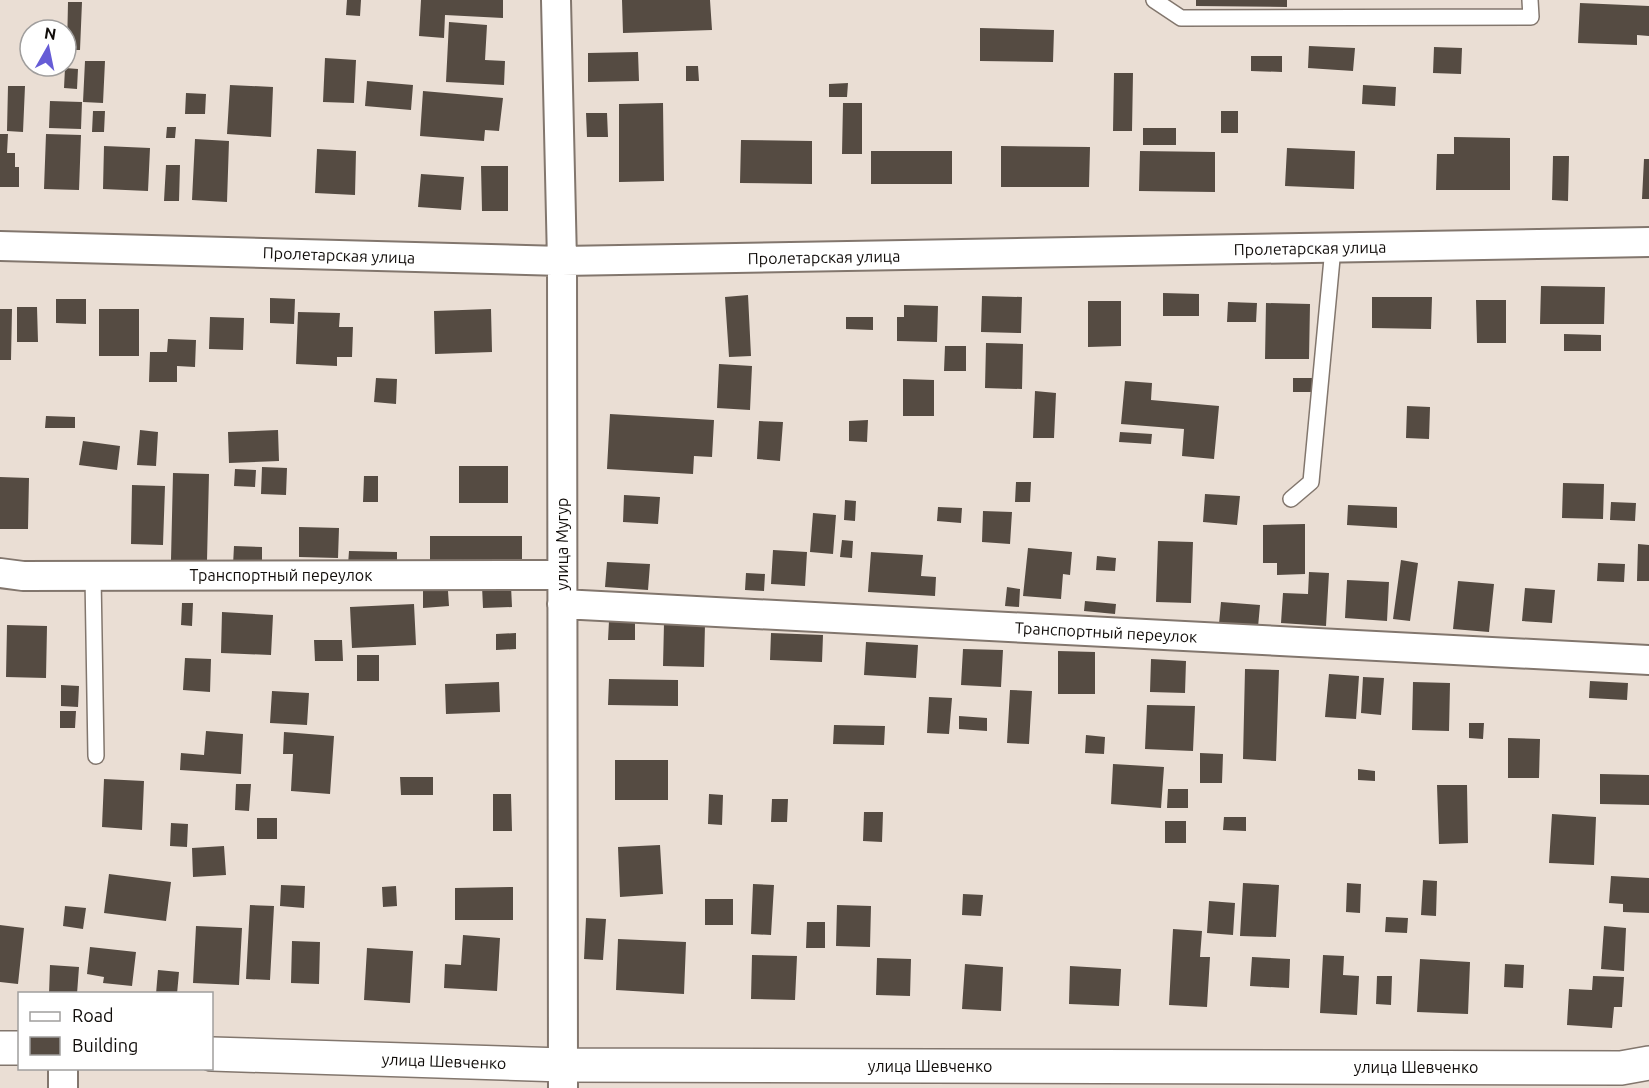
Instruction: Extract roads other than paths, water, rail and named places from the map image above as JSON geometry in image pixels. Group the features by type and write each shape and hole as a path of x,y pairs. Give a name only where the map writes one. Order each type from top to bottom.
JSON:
{"street":[{"name":"улица Мугур","path":"556,0 562,261 563,1077"},
{"name":"Пролетарская улица","path":"0,246 562,261 1649,242"},
{"name":"Транспортный переулок","path":"0,573 23,576 562,575"},
{"name":"Транспортный переулок","path":"562,604 1649,660"},
{"path":"0,1048 18,1048"},
{"name":"улица Шевченко","path":"213,1054 563,1077 1621,1068 1649,1063"},
{"path":"63,1070 63,1088"}],"lane":[{"path":"1154,0 1181,18 1193,18 1531,17 1530,0"},
{"path":"1291,499 1311,482 1333,248"},
{"path":"93,576 96,756"}]}
